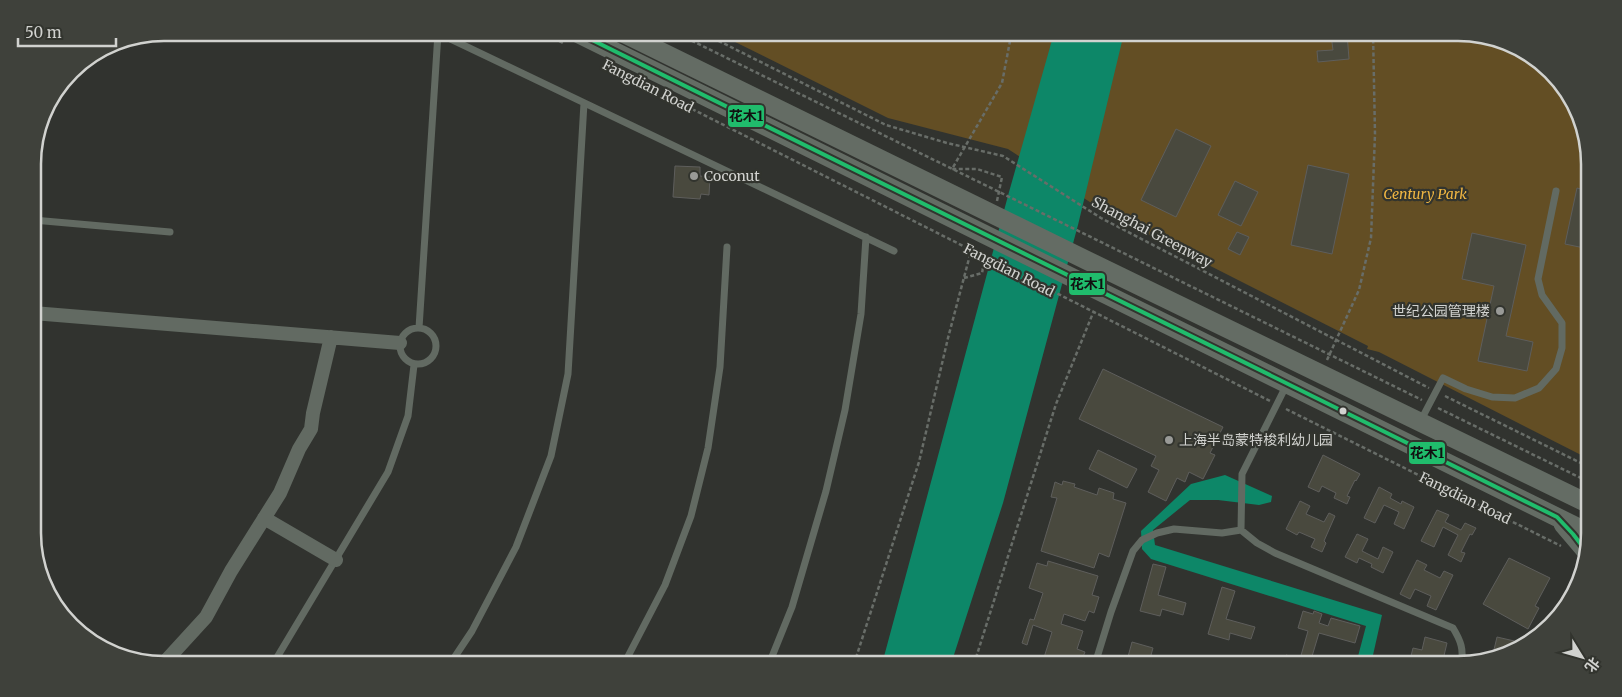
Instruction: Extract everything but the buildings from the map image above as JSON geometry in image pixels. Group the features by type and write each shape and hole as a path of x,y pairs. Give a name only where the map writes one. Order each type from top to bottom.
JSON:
{"main road":[{"name":"Fangdian Road","path":"578,42 974,230 1581,529"},
{"path":"641,42 1581,500"},
{"path":"1557,517 1580,543"}],"street":[{"path":"42,314 400,343"},
{"path":"170,656 206,617 231,571 280,492 299,449 311,429 331,337"},
{"path":"264,518 336,560"}],"lane":[{"path":"419,328 437,42"},
{"path":"457,42 894,251"},
{"path":"455,656 472,631 516,547 551,456 568,374 584,102"},
{"path":"1420,422 1443,378 1466,389 1492,397 1515,398 1540,388 1556,369 1562,348 1562,323 1542,295 1538,279 1556,191"},
{"path":"42,221 170,232"},
{"path":"772,656 794,598 826,491 845,410 861,314 866,237"},
{"path":"628,656 665,585 690,516 708,448 720,367 727,248"},
{"path":"419,328 428,331 433,336 436,350 434,356 428,362 422,365 414,365 402,357 400,343 402,336 408,331 419,328"},
{"path":"278,656 388,472 408,416 414,365"},
{"path":"1287,383 1242,474 1242,530 1257,543 1275,553 1453,628 1461,641 1463,655"},
{"path":"1098,655 1133,551 1142,540 1157,533 1174,530 1222,533 1242,530"}],"path":[{"path":"952,169 1002,83 1010,41"},
{"path":"1319,374 1359,290 1371,238 1375,134 1373,41"},
{"path":"693,42 1581,478"},
{"name":"Shanghai Greenway","path":"720,42 886,125 1003,156 1101,218 1436,392 1581,463"},
{"name":"Fangdian Road","path":"691,108 971,251 1567,549"},
{"path":"857,655 919,462 948,338 971,251"},
{"path":"977,655 1056,404 1093,312"}],"green space":[{"name":"Century Park","path":"1458,41 1482,44 1505,51 1533,67 1545,77 1564,103 1577,132 1581,164 1581,455 1379,352 1367,349 1368,346 1110,215 1008,149 888,118 734,42"}],"shaded area":[{"path":"1052,41 1122,41 1078,225 1003,503 954,655 884,655 1009,192"},
{"path":"1225,475 1272,496 1271,502 1259,505 1218,500 1190,500 1153,530 1155,545 1382,615 1373,655 1358,655 1366,626 1151,559 1142,549 1141,531 1191,484"}],"transit line":[{"name":"花木1","path":"596,42 1557,517 1580,543"}],"place":[{"name":"Coconut","path":"694,176"},
{"name":"世纪公园管理楼","path":"1500,311"},
{"name":"上海半岛蒙特梭利幼儿园","path":"1169,440"}]}
